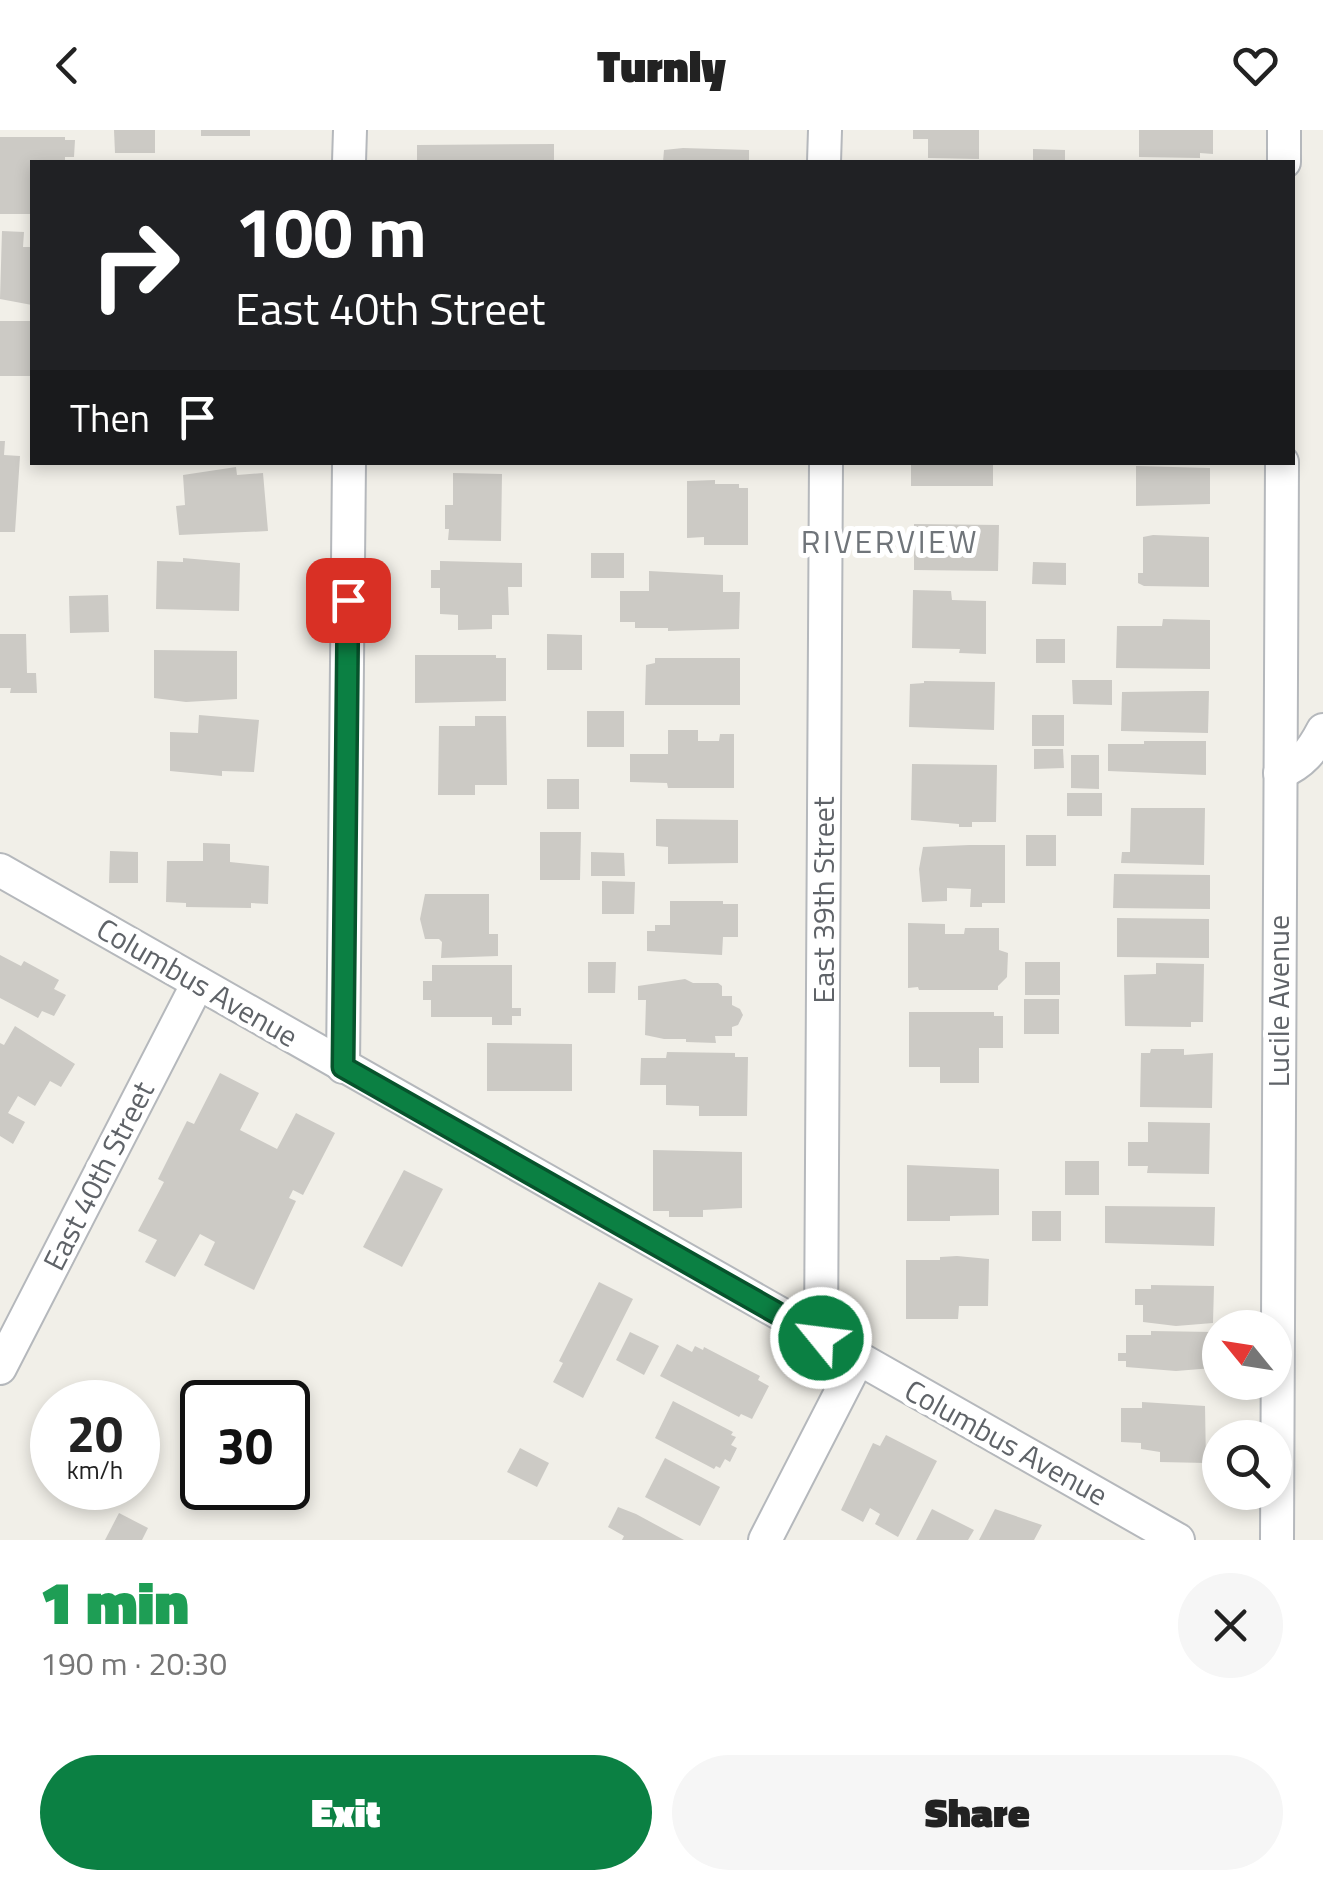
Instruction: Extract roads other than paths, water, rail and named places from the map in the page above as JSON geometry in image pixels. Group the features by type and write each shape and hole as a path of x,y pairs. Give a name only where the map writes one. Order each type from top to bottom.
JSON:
{"street":[{"path":"350,130 350,160"},
{"path":"824,160 825,130"},
{"path":"1284,130 1284,160"},
{"path":"343,1067 348,465"},
{"name":"East 39th Street","path":"821,1338 826,465"},
{"name":"Lucile Avenue","path":"1278,1540 1282,465"},
{"path":"1280,773 1300,764 1323,730"},
{"name":"Columbus Avenue","path":"0,870 1178,1540"},
{"name":"East 40th Street","path":"0,1368 198,984"},
{"path":"765,1540 858,1359"}],"district":[{"name":"RIVERVIEW","path":"890,542"}]}
